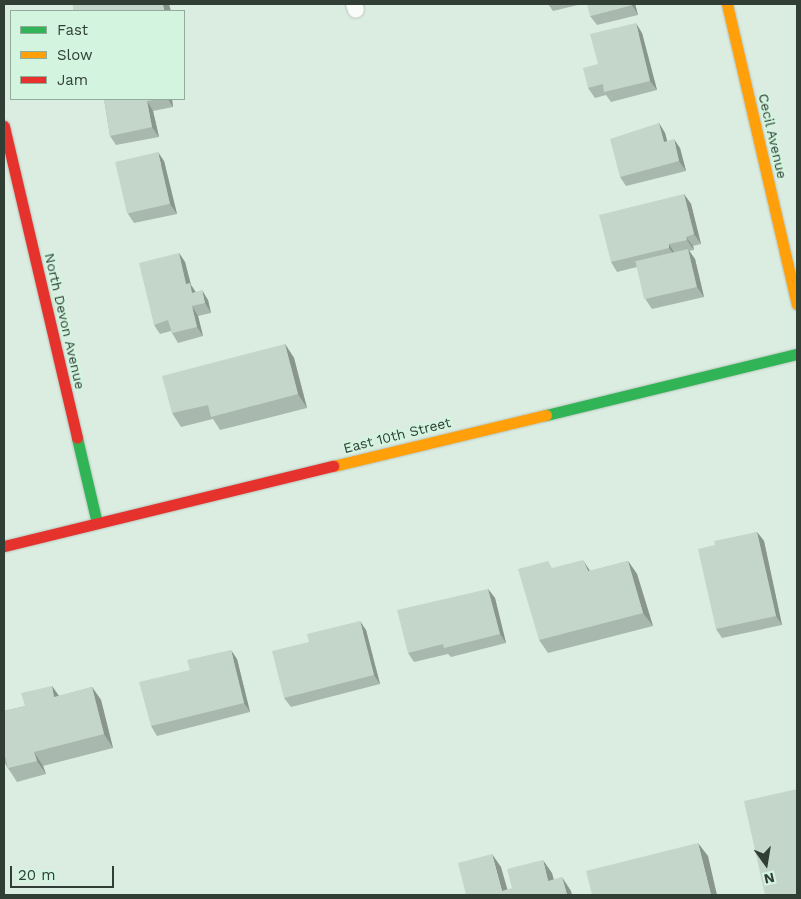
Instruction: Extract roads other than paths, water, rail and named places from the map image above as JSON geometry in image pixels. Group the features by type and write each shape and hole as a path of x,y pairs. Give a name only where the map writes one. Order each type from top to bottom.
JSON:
{"main road":[{"name":"Cecil Avenue","path":"727,4 797,304"},
{"name":"North Devon Avenue","path":"4,126 10,181 97,523"},
{"name":"East 10th Street","path":"4,546 797,354"}]}
